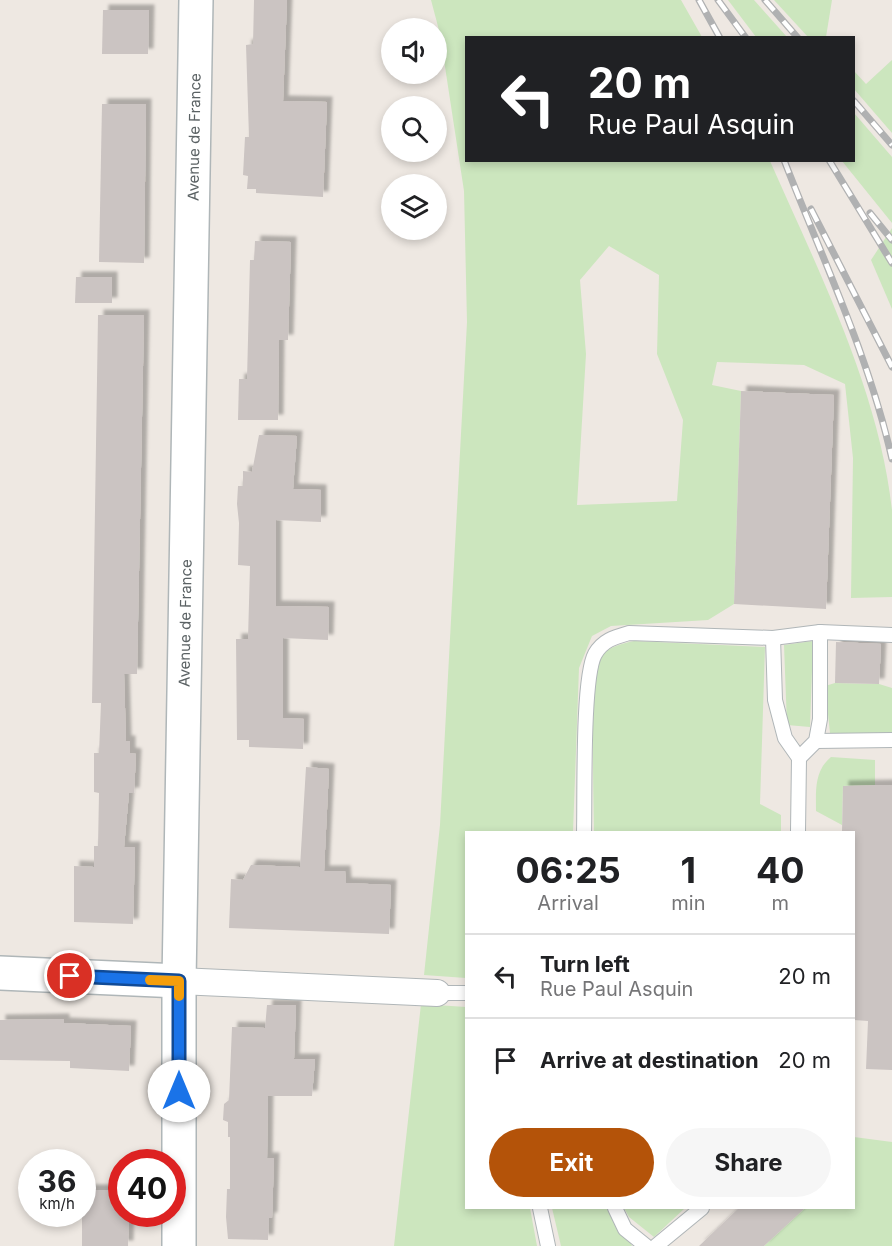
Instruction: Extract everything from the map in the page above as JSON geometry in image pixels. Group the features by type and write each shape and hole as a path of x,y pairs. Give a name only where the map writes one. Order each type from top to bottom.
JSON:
{"street":[{"name":"Avenue de France","path":"179,1246 179,981 196,0"},
{"path":"0,973 437,993"}],"lane":[{"path":"799,758 816,741 820,719 820,632"},
{"path":"584,831 588,687 595,655 608,639 629,633 773,638 820,632 892,635"},
{"path":"773,638 775,700 785,738 799,758 798,831"},
{"path":"816,741 892,740"},
{"path":"437,993 465,993"},
{"path":"540,1209 548,1246"},
{"path":"615,1209 625,1229 646,1246"},
{"path":"656,1246 701,1209"}],"green space":[{"path":"431,0 681,0 701,36 465,36 465,162 770,162 844,331 874,420 885,465 892,510 892,597 851,598 853,458 845,384 804,365 717,362 712,385 741,391 734,604 708,620 611,626 592,636 579,668 573,831 465,831 465,978 424,975 440,825 467,322 464,191 447,80 447,18 436,18","holes":["609,246 659,275 657,354 683,420 677,501 577,505 586,354 580,280"]},
{"path":"728,0 754,0 786,36 755,36"},
{"path":"774,0 832,0 826,36 807,36"},
{"path":"892,60 892,133 855,90 855,72 866,84"},
{"path":"855,114 892,157 892,223 843,162 855,162"},
{"path":"892,228 892,309 871,260"},
{"path":"634,641 765,647 760,804 781,815 781,831 594,831 594,711 597,667 601,656 620,644"},
{"path":"813,641 810,727 787,725 784,645"},
{"path":"835,683 879,684 892,688 892,733 830,733 825,686"},
{"path":"831,757 875,760 875,785 843,786 842,825 816,811 816,789 819,775"},
{"path":"421,1004 465,1007 465,1209 530,1209 537,1246 394,1246"},
{"path":"855,1137 892,1142 892,1246 764,1246 804,1209 855,1209"},
{"path":"552,1209 611,1209 632,1246 561,1246"},
{"path":"625,1209 684,1209 654,1237 629,1217"}],"building":[{"path":"254,0 287,0 283,101 327,102 323,197 256,193 256,189 247,189 248,176 243,175 245,137 249,137 246,45 253,44"},
{"path":"103,10 149,10 148,54 102,54"},
{"path":"102,104 146,104 144,263 99,262"},
{"path":"255,241 291,242 288,340 279,340 278,420 238,420 239,379 247,379 250,260 254,260"},
{"path":"76,277 112,277 112,303 75,303"},
{"path":"98,315 144,315 137,674 124,674 126,741 130,741 130,753 136,754 134,793 129,793 124,847 135,847 133,924 74,922 74,866 94,867 94,846 98,846 99,793 94,792 94,753 99,753 101,703 92,703"},
{"path":"741,391 834,395 826,609 734,604"},
{"path":"259,435 297,436 293,489 321,490 321,522 276,520 276,606 329,607 328,640 283,638 283,718 304,719 303,749 249,747 249,740 237,740 236,639 248,639 250,566 238,565 238,486 243,486 243,471 252,472"},
{"path":"836,642 881,644 879,684 835,683"},
{"path":"306,767 329,769 324,871 345,871 346,883 391,885 389,934 229,928 231,879 243,880 251,865 300,867"},
{"path":"892,785 892,1070 866,1069 868,1021 855,1020 855,831 842,831 843,786"},
{"path":"267,1005 296,1005 294,1059 315,1059 312,1096 268,1096 267,1158 274,1158 272,1218 269,1218 268,1240 228,1239 226,1217 227,1189 230,1189 230,1137 228,1137 228,1122 223,1120 224,1104 229,1100 232,1027 265,1028"},
{"path":"64,1019 64,1023 131,1026 129,1071 70,1068 70,1061 0,1060 0,1020"},
{"path":"96,1190 108,1190 108,1227 129,1227 128,1246 82,1246 82,1227 96,1227"},
{"path":"738,1209 804,1209 764,1246 699,1246"}],"railway":[{"path":"699,0 719,36"},
{"path":"718,0 745,36"},
{"path":"765,0 796,36"},
{"path":"855,102 892,145"},
{"path":"785,162 858,345 892,459"},
{"path":"830,162 892,263"},
{"path":"811,209 892,367"},
{"path":"870,213 892,240"}],"slow traffic":[{"path":"150,980 179,981 179,996"}],"route":[{"path":"70,976 179,981 179,1091"}]}
